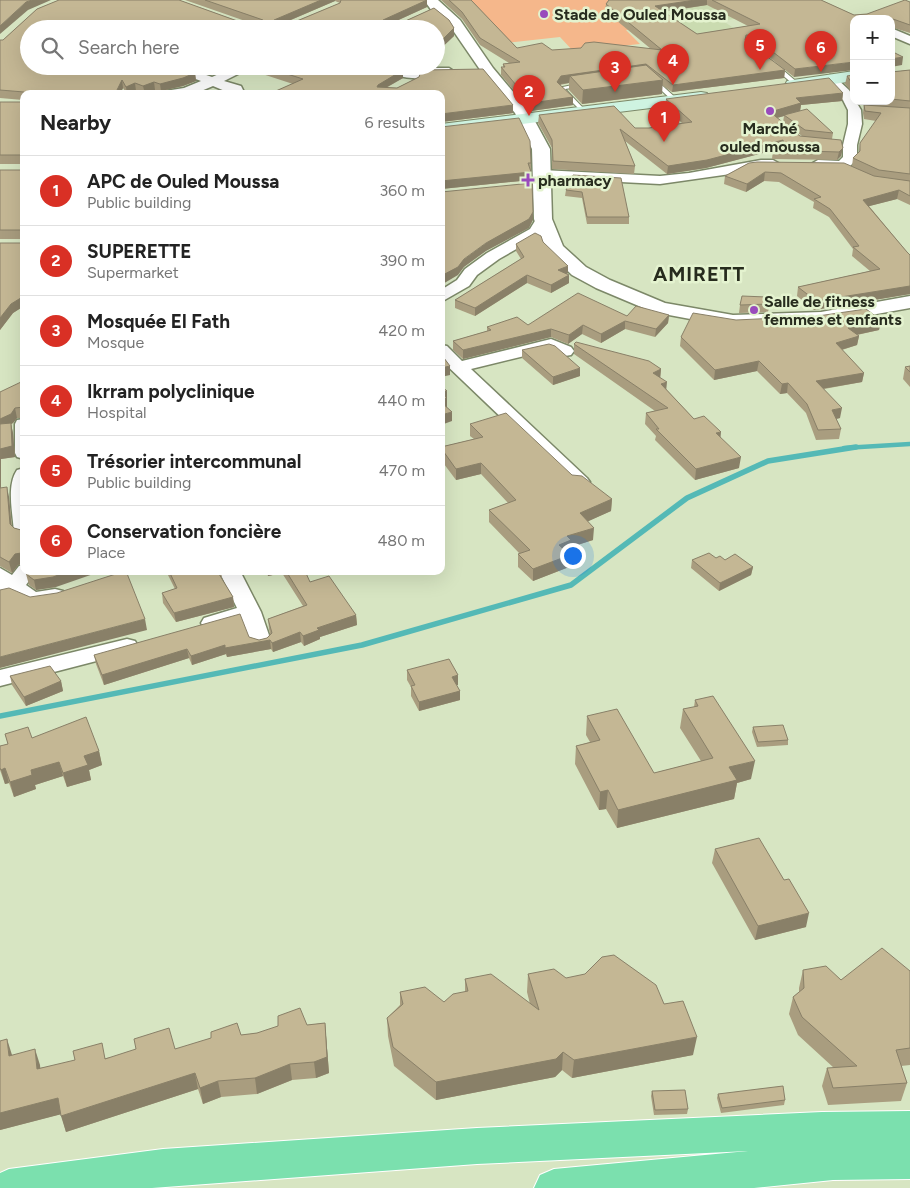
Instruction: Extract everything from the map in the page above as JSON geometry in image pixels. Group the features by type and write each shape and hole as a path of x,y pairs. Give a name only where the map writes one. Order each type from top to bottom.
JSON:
{"highway":[{"path":"9,1188 163,1168 478,1146 822,1130 910,1129"},
{"path":"554,1188 832,1162 910,1160"}],"main road":[{"path":"778,87 850,76"},
{"path":"445,129 713,96"}],"street":[{"path":"432,7 455,23 473,71 522,112 541,149 536,182 543,220 554,248 579,271 612,288 668,309 734,322 821,318 910,302"},
{"path":"895,34 910,40"},
{"path":"445,72 473,71"},
{"path":"192,75 236,88 237,90"},
{"path":"192,90 227,75"},
{"path":"401,85 414,80 414,75"},
{"path":"804,164 845,168 850,158 844,146 859,110 830,79"},
{"path":"536,182 680,179 756,164 785,164"},
{"path":"445,295 463,283 471,272 494,256 536,232 543,220"},
{"path":"458,367 550,344 565,350"},
{"path":"445,354 580,482"},
{"path":"230,575 250,612 260,641"},
{"path":"10,582 32,599 59,595 77,589"},
{"path":"193,628 250,612"},
{"path":"0,678 146,641"}],"lane":[{"path":"768,61 796,84"},
{"path":"646,74 676,101"},
{"path":"584,112 561,88 590,83"}],"shaded area":[{"name":"Stade de Ouled Moussa","path":"451,0 609,0 640,28 626,30 640,44 573,51 560,37 489,45"},
{"path":"711,0 745,17 723,21 758,44 692,53 636,10"}],"building":[{"path":"0,0 32,0 26,2 0,26"},
{"path":"59,0 179,0 235,20 25,20 37,9"},
{"path":"205,0 321,0 274,20 263,20"},
{"path":"341,0 427,0 383,20 299,20 340,3"},
{"path":"449,0 471,0 517,48 542,43 552,50 581,48 585,43 594,42 662,50 606,4 609,0 695,0 655,6 697,34 760,24 712,0 821,0 854,15 850,15 850,62 795,69 751,35 746,35 745,40 785,70 673,85 646,64 561,76 557,82 573,97 531,103 501,67 505,67 503,64 520,62 480,38 462,12"},
{"path":"905,0 910,2 910,25 895,20 895,15 854,15 867,14"},
{"path":"434,8 449,20 454,28 445,37 445,20 408,20"},
{"path":"20,24 20,75 190,75 160,84 154,82 143,86 135,83 126,87 122,80 117,90 20,90 20,92 0,90 0,40 3,40"},
{"path":"895,53 903,57 895,58"},
{"path":"646,65 663,80 583,90 570,76"},
{"path":"483,69 513,105 445,114 445,90 278,90 303,79 290,75 395,75 377,87 397,88 420,75 445,75 445,70"},
{"path":"910,70 910,101 895,99 895,72"},
{"path":"829,78 843,93 796,98 801,103 770,112 800,136 841,140 843,148 839,152 773,150 784,144 783,140 707,160 668,166 620,129 635,166 553,161 552,140 539,115 614,106 635,128 649,128 692,122 666,99"},
{"path":"0,102 20,102 20,155 0,155"},
{"path":"864,105 910,108 910,174 879,170 853,158 860,151 860,143 881,113 865,111"},
{"path":"807,109 833,133 805,130 784,115"},
{"path":"519,118 530,141 531,163 528,163 531,172 445,181 445,127"},
{"path":"749,163 844,163 874,176 910,181 910,196 899,190 863,200 910,255 910,286 816,301 798,287 880,269 853,247 859,246 830,209 814,199 821,197 781,173 765,172 747,184 725,176"},
{"path":"0,170 20,170 20,230 0,230"},
{"path":"573,175 621,178 629,217 587,217 582,192 566,190"},
{"path":"532,183 533,212 529,219 486,243 464,259 458,267 445,274 445,192"},
{"path":"535,233 541,236 543,242 568,266 558,270 569,275 551,285 527,275 475,308 455,300 524,257 516,244"},
{"path":"0,243 20,243 20,298 11,304 0,318"},
{"path":"578,293 627,316 636,306 669,315 656,329 625,321 601,334 583,325 569,335 551,329 463,350 453,341 491,330 487,327 517,317 528,325"},
{"path":"742,296 766,297 770,304 740,305"},
{"path":"866,309 881,320 848,328 859,336 836,343 864,373 816,381 842,408 832,410 841,429 818,430 807,404 788,383 782,384 759,361 715,370 681,337 693,313 736,320 778,318 782,325 811,317"},
{"path":"576,342 649,361 661,369 653,373 667,382 661,384 694,419 704,416 721,432 716,433 741,457 696,469 656,429 659,429 646,413 668,408 574,344"},
{"path":"549,344 555,346 580,368 553,377 522,350"},
{"path":"445,359 450,366 445,367"},
{"path":"20,382 20,407 15,408 11,414 0,419 0,392"},
{"path":"445,406 452,412 445,414"},
{"path":"506,413 572,475 582,476 612,499 580,513 594,528 567,536 571,540 559,545 570,555 533,569 518,554 530,550 489,510 516,500 481,463 456,469 445,454 445,446 483,437 470,424"},
{"path":"11,423 12,446 0,449 0,424"},
{"path":"7,487 10,524 20,530 20,553 15,554 9,562 0,557 0,488"},
{"path":"709,553 716,558 720,556 725,560 735,554 753,567 720,583 692,560"},
{"path":"27,575 58,575 53,577 34,580"},
{"path":"113,575 128,575 145,619 0,657 0,590 9,588 30,597 57,593"},
{"path":"171,575 220,575 233,597 174,613 162,593 177,588"},
{"path":"288,575 307,575 310,582 329,576 356,615 317,628 319,630 303,636 300,632 272,643 270,640 225,648 225,645 191,656 187,649 102,675 94,655 240,614 249,637 259,640 267,638 272,633 268,619 307,605"},
{"path":"449,659 458,675 452,677 460,691 419,702 411,686 415,685 407,670"},
{"path":"50,666 61,681 24,697 10,676"},
{"path":"713,696 755,761 729,767 737,780 618,810 608,790 600,792 576,746 600,740 587,716 617,709 654,773 713,758 683,709 698,706 695,700"},
{"path":"86,717 99,751 84,756 88,765 63,773 59,762 31,770 32,775 10,782 5,768 1,770 0,746 8,744 5,734 28,727 32,738"},
{"path":"783,725 788,740 758,742 753,727"},
{"path":"759,838 784,880 789,879 809,913 758,926 715,849"},
{"path":"882,948 910,971 910,1048 896,1050 907,1083 833,1088 827,1068 857,1066 802,1017 793,997 804,988 803,970 826,966 841,980"},
{"path":"614,955 656,985 664,1004 683,1001 697,1037 574,1060 563,1052 556,1059 436,1082 393,1047 387,1018 403,1004 400,992 425,987 444,1002 453,994 468,991 465,979 491,974 539,1010 528,974 554,969 566,978 585,974 602,957"},
{"path":"300,1008 307,1025 325,1023 327,1057 314,1062 290,1064 255,1078 218,1081 200,1088 195,1073 61,1116 58,1098 0,1113 0,1041 7,1039 9,1056 35,1049 37,1069 75,1060 73,1051 102,1043 105,1059 136,1049 134,1039 169,1028 175,1049 211,1038 211,1032 237,1023 241,1035 257,1033 278,1026 278,1016"},
{"path":"783,1086 785,1100 722,1108 718,1094"},
{"path":"685,1090 688,1109 655,1110 652,1091"}],"waterway":[{"path":"853,447 910,444"},
{"path":"0,716 362,645 571,585 687,498 768,461 853,447"},
{"path":"844,448 853,447"}],"place":[{"name":"Stade de Ouled Moussa","path":"544,14"},
{"name":"Trésorier intercommunal","path":"760,70"},
{"name":"Conservation foncière","path":"821,72"},
{"name":"Ikrram polyclinique","path":"673,85"},
{"name":"Mosquée El Fath","path":"615,92"},
{"name":"Marché ouled moussa","path":"770,111"},
{"name":"SUPERETTE","path":"529,116"},
{"name":"APC de Ouled Moussa","path":"664,142"},
{"name":"pharmacy","path":"528,180"},
{"name":"Salle de fitness femmes et enfants","path":"754,310"}],"district":[{"name":"AMIRETT","path":"699,274"}]}
